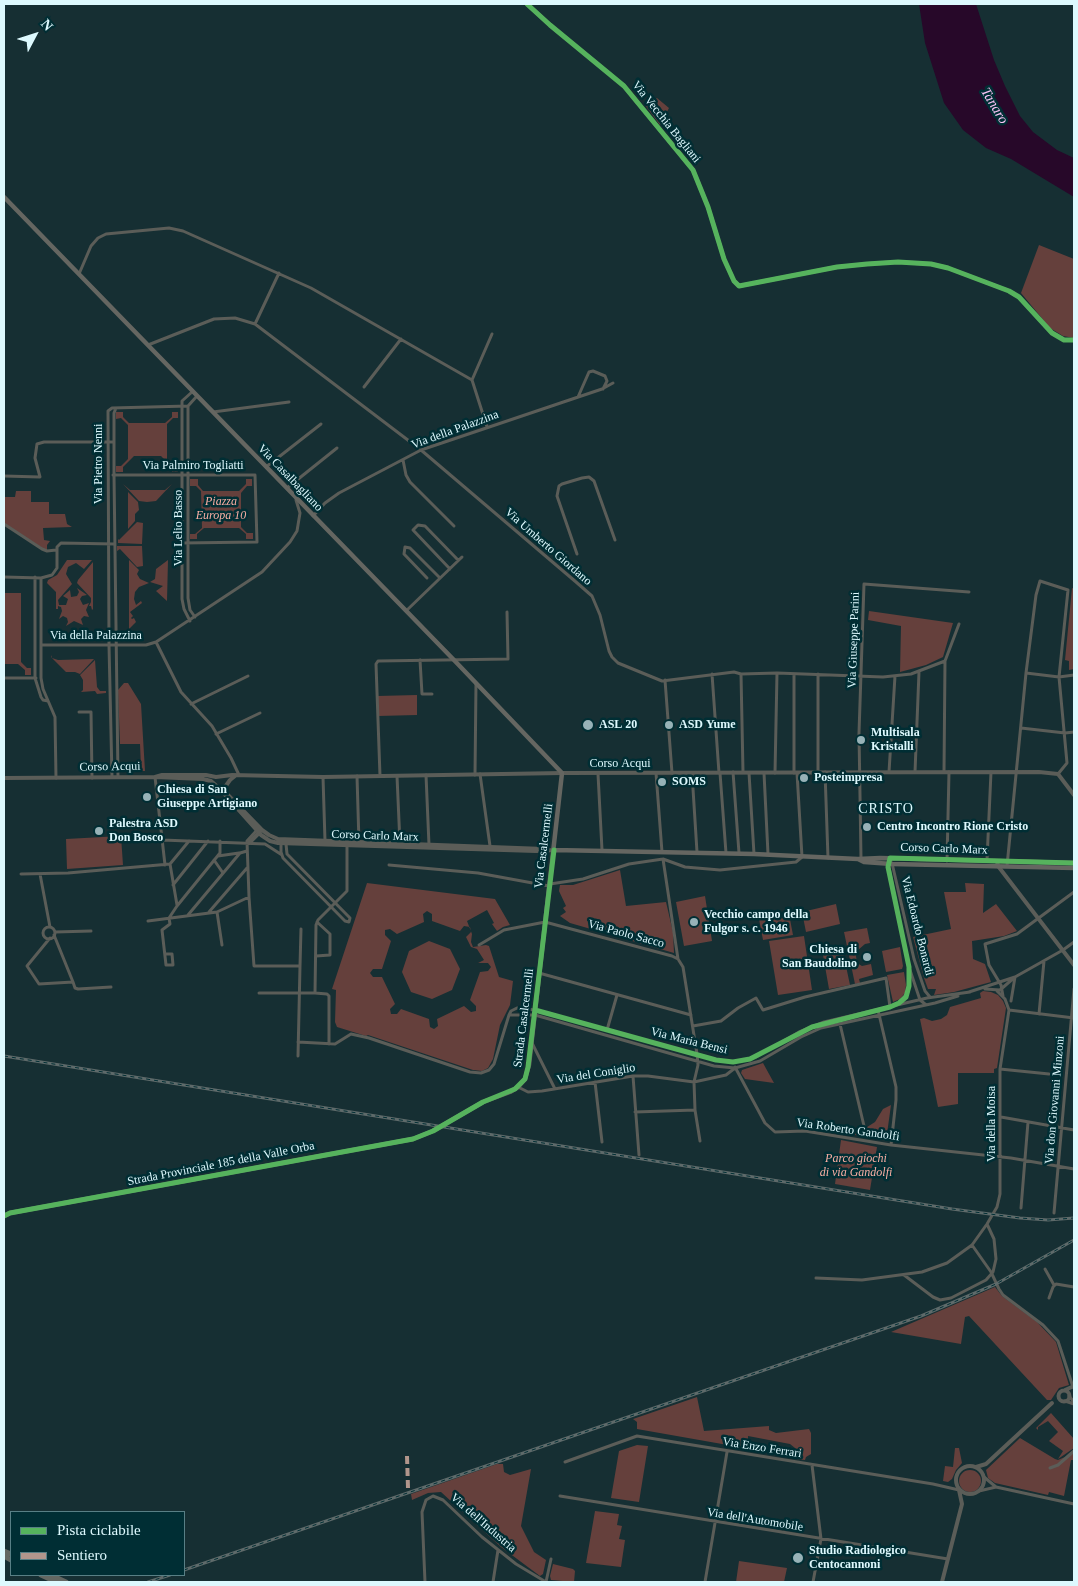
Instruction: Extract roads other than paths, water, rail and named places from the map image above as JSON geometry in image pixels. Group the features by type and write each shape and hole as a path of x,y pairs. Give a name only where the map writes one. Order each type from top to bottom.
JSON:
{"highway":[{"path":"43,1576 56,1582"},
{"path":"53,1576 66,1582"}],"main road":[{"name":"Via Casalbagliano","path":"4,197 476,682 562,774"},
{"name":"Via Casalcermelli","path":"545,922 562,774"},
{"name":"Corso Carlo Marx","path":"554,850 768,854 860,859 987,860 997,864"},
{"name":"Corso Carlo Marx","path":"860,859 864,862 890,864 997,864"},
{"path":"997,864 1074,863"},
{"path":"1007,864 1074,868"},
{"name":"Strada Casalcermelli","path":"518,1087 527,1073 545,922"},
{"name":"Strada Provinciale 185 della Valle Orba","path":"4,1216 20,1211 413,1139 441,1127 483,1102 518,1087"}],"street":[{"name":"Via Vecchia Bagliani","path":"527,4 562,36 624,86 693,170 708,207 724,259 734,281 739,286 837,267 898,262 932,264 948,268 1009,291 1019,297 1052,333 1064,340 1074,340"},
{"path":"79,274 91,246 98,238 106,234 169,228 183,231 311,288 472,380"},
{"path":"256,324 279,273"},
{"name":"Via Umberto Giordano","path":"147,345 214,319 235,318 256,324 421,450 592,596 600,615 609,651 616,661 662,681 734,672 741,674 895,676 919,672 945,661"},
{"path":"487,427 472,380 492,334"},
{"path":"364,387 401,339"},
{"path":"578,397 590,372 593,371 605,376 607,381 602,389"},
{"name":"Via della Palazzina","path":"313,516 325,503 339,493 421,450 602,389 613,383"},
{"path":"190,621 182,602 182,401 192,392"},
{"path":"117,408 188,406 197,396"},
{"path":"212,412 289,402"},
{"name":"Via Lelio Basso","path":"188,406 188,603 195,617"},
{"name":"Via Pietro Nenni","path":"112,777 109,645 108,411 112,408 117,408"},
{"name":"Via Pietro Nenni","path":"117,408 114,412 114,544 118,777"},
{"path":"265,467 321,424"},
{"path":"4,476 40,476 36,458 37,444 44,442 114,442"},
{"path":"286,488 337,448"},
{"path":"402,460 410,482 454,526"},
{"name":"Via Palmiro Togliatti","path":"108,475 256,475 257,542 182,543"},
{"name":"Via Umberto Giordano","path":"577,554 556,496 559,486 562,484 589,477 594,481 615,540"},
{"path":"294,497 299,506 300,513 307,510"},
{"name":"Via della Palazzina","path":"41,645 146,645 156,642 262,572 294,536 300,524 300,513"},
{"path":"4,524 42,550 47,552 56,550"},
{"path":"450,568 413,530 418,525 426,526 458,560"},
{"path":"4,577 41,578 50,576 56,570 56,550 61,543 114,544"},
{"path":"427,578 404,554 405,547 410,548 440,578"},
{"path":"406,611 462,557"},
{"path":"35,578 35,678 41,697 48,701"},
{"path":"41,578 41,678 43,689 55,719 56,778"},
{"path":"1007,864 1026,674 1036,594 1040,581 1068,590 1058,677 1067,763 1058,774 1074,794"},
{"name":"Via Giuseppe Parini","path":"860,859 858,772 864,584 969,592"},
{"path":"380,776 376,664 378,661 508,659 507,612"},
{"path":"944,772 945,661 959,624"},
{"path":"156,642 183,697 205,717 239,775 230,779 226,785 219,788"},
{"path":"420,660 422,694 432,694"},
{"path":"915,772 919,672"},
{"path":"775,773 777,673"},
{"path":"712,674 726,853"},
{"path":"741,674 743,772"},
{"path":"389,865 478,873 550,885 583,879 628,864 663,858 686,867 720,870 796,862 802,856 796,773 794,674"},
{"path":"818,674 818,772"},
{"path":"1026,674 1058,677 1074,675"},
{"path":"191,704 248,676"},
{"path":"889,772 895,676"},
{"path":"4,678 41,678"},
{"path":"665,680 672,773"},
{"path":"476,682 478,774 490,846"},
{"path":"79,712 91,712 92,778"},
{"path":"216,734 260,713"},
{"path":"1021,728 1064,733 1074,732"},
{"name":"Corso Acqui","path":"155,777 162,775 323,777 720,772 1016,772 1058,774"},
{"path":"733,772 739,854"},
{"path":"749,772 754,854"},
{"path":"825,772 828,858"},
{"path":"947,865 950,772"},
{"path":"987,860 991,772"},
{"path":"656,773 662,852"},
{"path":"692,773 697,852"},
{"path":"764,773 768,854"},
{"path":"598,774 602,850"},
{"path":"426,775 429,845"},
{"path":"357,776 359,843"},
{"path":"398,776 400,844"},
{"path":"155,777 165,865"},
{"name":"Corso Acqui","path":"4,778 155,777 204,779 215,784"},
{"path":"215,784 215,780 221,777"},
{"name":"Corso Carlo Marx","path":"221,777 226,785 228,795 268,840 283,843 554,850"},
{"path":"323,777 325,842"},
{"name":"Corso Carlo Marx","path":"215,784 260,831"},
{"path":"260,831 248,843 247,851 254,966 300,966"},
{"path":"162,840 267,844 282,854 345,922 349,922 350,918 288,854 283,843"},
{"path":"22,874 165,865 170,864 190,841"},
{"path":"173,884 209,841"},
{"path":"165,954 162,930 170,924 169,918 177,906 220,853 220,841"},
{"name":"Corso Carlo Marx","path":"283,843 325,842 490,846 554,850"},
{"path":"282,854 283,843"},
{"path":"315,993 317,922 347,891 347,845"},
{"path":"217,856 247,851"},
{"path":"188,916 240,853"},
{"path":"663,858 678,959"},
{"name":"Via Edoardo Bonardi","path":"890,858 908,967 908,992 902,1001 890,1006"},
{"path":"214,860 223,873"},
{"path":"170,864 177,906"},
{"name":"Via Edoardo Bonardi","path":"890,864 914,960 924,991 929,998"},
{"path":"997,864 1074,965"},
{"path":"209,913 248,867"},
{"path":"40,874 50,927 53,929 75,988 111,987"},
{"path":"1003,997 996,990 996,983 989,964 985,944 1014,936 1074,892"},
{"path":"148,921 217,912 249,897"},
{"path":"217,912 222,945"},
{"path":"316,956 330,955 330,934 317,922"},
{"name":"Via Paolo Sacco","path":"479,945 504,930 545,922 678,959 683,967 698,1061 694,1082 695,1110 700,1141"},
{"path":"50,927 45,928 43,934 46,938 50,938"},
{"path":"298,1056 300,929"},
{"path":"73,982 39,984 27,966 54,934 91,931"},
{"path":"984,988 996,990 1002,988 1016,977 1074,942"},
{"path":"1039,1014 1044,961"},
{"name":"Via Edoardo Bonardi","path":"908,967 920,1000"},
{"path":"539,973 691,1015"},
{"path":"970,992 1016,977"},
{"path":"1011,1001 1016,977"},
{"path":"693,1026 721,1021 738,1008 756,998 763,1010 805,997 886,978 890,1006"},
{"path":"996,983 1002,984 1003,997 1009,1010 1073,1018"},
{"name":"Via don Giovanni Minzoni","path":"1054,1213 1073,1018 1074,989"},
{"name":"Via Maria Bensi","path":"535,1013 698,1061 735,1068 760,1061 818,1029 970,992"},
{"name":"Via Maria Bensi","path":"298,1042 329,1044 344,1040 352,1034 470,1072 481,1073 489,1070 494,1064 509,1015 535,1013 608,1030 721,1061 733,1062 756,1057 793,1035 819,1024 890,1006 970,992"},
{"path":"259,994 315,993 330,996 329,1044"},
{"path":"608,1030 617,995"},
{"path":"920,1000 925,1004 929,998"},
{"path":"878,1010 896,1087 891,1145"},
{"name":"Via della Moisa","path":"816,1278 862,1280 922,1272 947,1263 972,1245 987,1224 999,1201 1001,1157 1000,1069 1009,1010"},
{"path":"840,1024 864,1126"},
{"name":"Strada Casalcermelli","path":"531,1043 554,1090"},
{"name":"Via Roberto Gandolfi","path":"733,1062 765,1123 773,1131 805,1131 891,1145 1001,1157 1074,1169"},
{"name":"Via del Coniglio","path":"518,1087 528,1092 554,1090 633,1076 694,1082 726,1075 735,1068"},
{"path":"1000,1069 1049,1074"},
{"path":"633,1076 640,1155"},
{"path":"595,1082 602,1142"},
{"path":"635,1112 695,1110"},
{"path":"1001,1117 1074,1130"},
{"path":"1021,1208 1028,1122"},
{"path":"904,1275 933,1297 940,1300 951,1298 980,1284 992,1274 996,1262 994,1239 987,1224"},
{"path":"972,1245 992,1274 1003,1295 1043,1325 1058,1341 1074,1387 1064,1401 1052,1403"},
{"path":"1045,1269 1054,1285 1050,1298"},
{"path":"1054,1285 1074,1287"},
{"path":"942,1582 962,1504 956,1480 958,1473 967,1466 976,1468 986,1464 1052,1403 1060,1391 1074,1387"},
{"path":"1066,1390 1074,1403"},
{"path":"1058,1395 1059,1399 1074,1403"},
{"name":"Via Enzo Ferrari","path":"565,1462 637,1436 934,1484 959,1490"},
{"path":"1050,1468 1058,1465 1074,1451"},
{"path":"705,1582 727,1452"},
{"path":"980,1491 983,1485 986,1464"},
{"path":"812,1465 821,1539 813,1582"},
{"path":"976,1468 996,1487"},
{"path":"962,1504 972,1494 996,1487 1074,1504"},
{"path":"959,1490 972,1494"},
{"name":"Via dell'Industria","path":"424,1582 423,1504 429,1498 437,1496 498,1550 516,1564 546,1582"},
{"name":"Via dell'Automobile","path":"560,1496 948,1559"},
{"path":"493,1582 498,1550"},
{"path":"546,1582 551,1558"}],"water":[{"name":"Tanaro","path":"919,4 976,4 994,60 1020,116 1033,132 1057,150 1074,158 1074,197 1011,159 986,148 963,130 944,103 925,43"}],"railway":[{"path":"4,1056 952,1209 1020,1218 1048,1220 1074,1218"},
{"path":"185,1570 921,1316 996,1284 1074,1240"},
{"path":"148,1582 167,1576"}],"place":[{"name":"ASL 20","path":"588,725"},
{"name":"ASD Yume","path":"669,725"},
{"name":"Multisala Kristalli","path":"861,740"},
{"name":"Posteimpresa","path":"804,778"},
{"name":"SOMS","path":"662,782"},
{"name":"Chiesa di San Giuseppe Artigiano","path":"147,797"},
{"name":"Centro Incontro Rione Cristo","path":"867,827"},
{"name":"Palestra ASD Don Bosco","path":"99,831"},
{"name":"Vecchio campo della Fulgor s. c. 1946","path":"694,922"},
{"name":"Chiesa di San Baudolino","path":"867,957"},
{"name":"Studio Radiologico Centocannoni","path":"798,1558"}],"district":[{"name":"CRISTO","path":"886,809"}],"park label":[{"name":"Piazza Europa 10","path":"221,509"},
{"name":"Parco giochi di via Gandolfi","path":"856,1166"}]}
